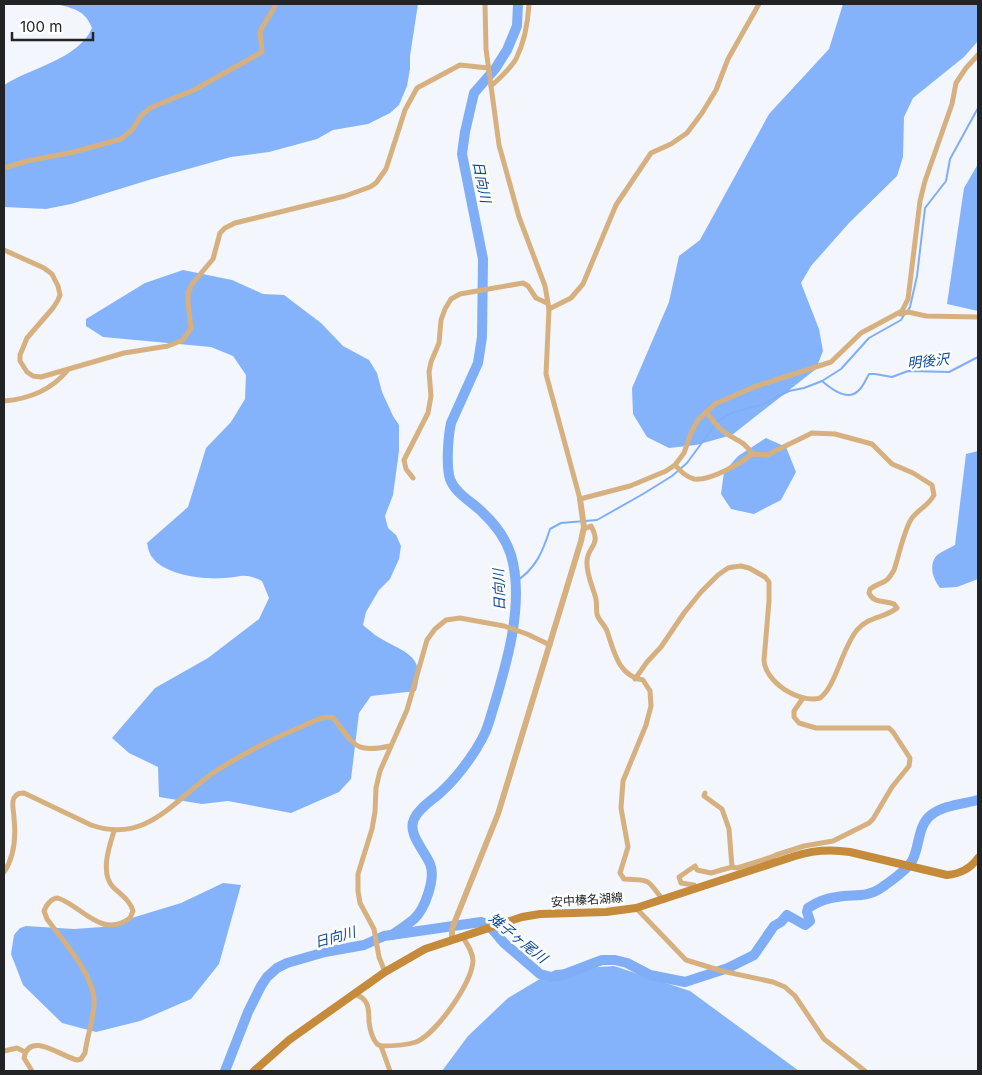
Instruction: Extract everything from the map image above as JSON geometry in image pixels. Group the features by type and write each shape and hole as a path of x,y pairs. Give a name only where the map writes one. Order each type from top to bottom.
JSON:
{"main road":[{"name":"安中榛名湖線","path":"254,1071 280,1046 385,972 418,952 494,925 540,914 606,912 636,908 773,860 806,852 836,850 940,874 958,874 971,867 978,858"}],"street":[{"path":"4,168 43,157 80,151 125,137 141,116 150,108 194,90 262,52 260,30 275,4"},
{"path":"452,940 452,928 498,814 550,645 584,525 580,499 546,374 549,309 545,286 519,217 501,156 489,69 485,4"},
{"path":"491,83 503,75 516,58 528,20 529,4"},
{"path":"549,309 571,298 584,284 616,205 651,153 671,144 687,133 702,113 716,90 728,60 759,4"},
{"path":"897,315 908,299 920,201 925,182 952,104 956,83 978,55"},
{"path":"4,250 48,270 55,278 59,290 58,300 53,308 35,328 24,345 20,361 32,376 41,377 124,353 168,346 183,340 191,328 188,303 192,284 213,259 218,237 225,228 235,223 360,192 370,187 376,183 386,169 405,110 417,88 460,65 489,69"},
{"path":"413,478 406,469 404,460 428,413 431,396 430,366 439,343 443,313 451,299 464,292 523,283 528,286 536,298 547,303"},
{"path":"580,499 646,481 666,471 675,465 684,453 694,427 715,404 754,386 830,362 872,325 908,312 926,316 978,317"},
{"path":"4,401 18,399 44,390 55,383 67,371"},
{"path":"706,412 722,431 740,440 752,454"},
{"path":"635,679 705,588 725,570 741,566 765,577 769,582 764,660 766,671 772,680 782,688 803,698 818,700 823,697 856,630 870,619 897,608 894,604 878,602 873,599 869,593 870,589 890,578 911,520 929,504 934,495 932,485 892,464 872,444 835,434 812,433 767,455 752,454 744,461 700,479 685,475 675,465"},
{"path":"584,525 591,526 596,539 587,559 587,569 597,601 597,616 606,629 611,648 617,659 629,675 635,679 643,680 650,691 651,701 646,725 623,781 621,808 628,847 620,873 624,879 638,879 649,882 662,899"},
{"path":"385,972 374,929 360,902 358,874 372,829 378,778 414,690 424,649 431,634 449,618 460,618 504,626 550,645"},
{"path":"696,888 694,885 681,883 679,877 686,870 694,866 697,870 711,873 732,867 737,868 773,860 804,846 833,841 869,823 892,786 909,766 910,758 889,728 816,728 799,723 794,717 794,711 803,698"},
{"path":"4,872 9,865 14,846 13,802 20,793 24,793 91,825 114,831 134,829 159,816 185,797 201,782 235,760 295,729 328,717 333,718 355,744 362,749 375,750 390,746"},
{"path":"705,793 704,796 722,809 729,829 732,867"},
{"path":"31,1071 24,1058 25,1052 32,1046 38,1045 72,1059 77,1060 84,1057 94,1008 92,991 85,973 47,919 44,911 49,902 58,898 104,924 116,924 130,918 133,911 130,904 113,887 108,877 108,856 114,831"},
{"path":"636,908 686,960 722,971 773,982 784,987 795,996 829,1044 865,1071"},
{"path":"354,994 359,995 368,1004 370,1029 377,1044 381,1046 402,1046 417,1042 432,1031 445,1017 472,969 471,951 462,936"},
{"path":"381,1046 390,1071"},
{"path":"4,1051 17,1048 25,1052"}],"shaded area":[{"path":"57,4 418,4 407,86 399,105 390,113 368,124 333,130 317,139 269,152 231,157 71,204 46,209 4,207 4,85 53,62 76,48 86,39 92,28 86,17 78,11"},
{"path":"843,4 978,4 978,41 964,57 913,98 904,117 903,157 897,176 849,223 811,266 801,283 819,329 823,351 816,369 732,435 696,445 669,448 647,437 633,414 632,388 669,302 679,256 700,240 769,114 829,49"},
{"path":"978,164 978,311 947,304 964,188"},
{"path":"183,270 232,280 263,294 284,295 321,323 343,346 369,360 377,373 382,392 399,425 399,451 393,495 385,516 388,528 396,535 401,546 399,559 390,579 379,590 366,612 363,625 384,641 402,650 414,661 418,668 416,691 371,696 359,713 351,779 339,792 291,813 228,801 202,804 159,797 158,767 129,753 112,738 155,688 208,658 259,619 269,598 262,581 251,577 196,577 165,568 151,556 147,543 188,507 206,448 231,422 245,399 246,375 233,356 211,347 103,337 86,326 86,319 145,283"},
{"path":"766,438 786,447 796,472 781,500 754,514 731,509 721,494 724,472 738,456"},
{"path":"978,451 978,579 957,587 940,588 935,580 932,567 934,559 941,552 955,545 966,454"},
{"path":"223,883 241,885 219,964 191,999 140,1021 96,1032 62,1023 23,985 11,954 14,935 20,928 26,926 74,929 102,927 181,903"},
{"path":"614,966 690,991 799,1071 442,1071 468,1036 508,998 555,970"}],"waterway":[{"name":"日向川","path":"392,935 418,914 425,901 432,877 430,864 413,831 414,819 422,808 440,793 469,760 486,731 507,661 515,617 515,575 509,549 491,521 452,484 449,473 448,443 451,423 478,363 482,337 483,259 462,154 465,132 474,93 495,69 507,50 517,26 518,4"},
{"path":"907,312 910,307 917,276 925,208 946,181 950,159 978,108"},
{"path":"515,582 538,559 550,529 561,523 597,520 643,494 672,476 687,463 717,422 731,413 761,405 789,391 822,381 841,369 869,338 901,320 904,315"},
{"name":"明後沢","path":"822,381 839,393 849,395 854,394 860,389 869,374 892,377 908,371 949,372 978,357"},
{"name":"雉子ヶ尾川","path":"225,1071 248,1012 261,986 277,968 287,963 325,952 364,945 384,936 481,922 493,930 504,943 540,974 551,977 560,976 602,960 615,960 627,963 650,975 685,982 728,968 754,955 774,926 787,915 805,925 810,921 807,912 808,908 818,902 843,896 870,893 881,888 894,879 912,861 923,825 931,815 948,807 978,800"}]}
